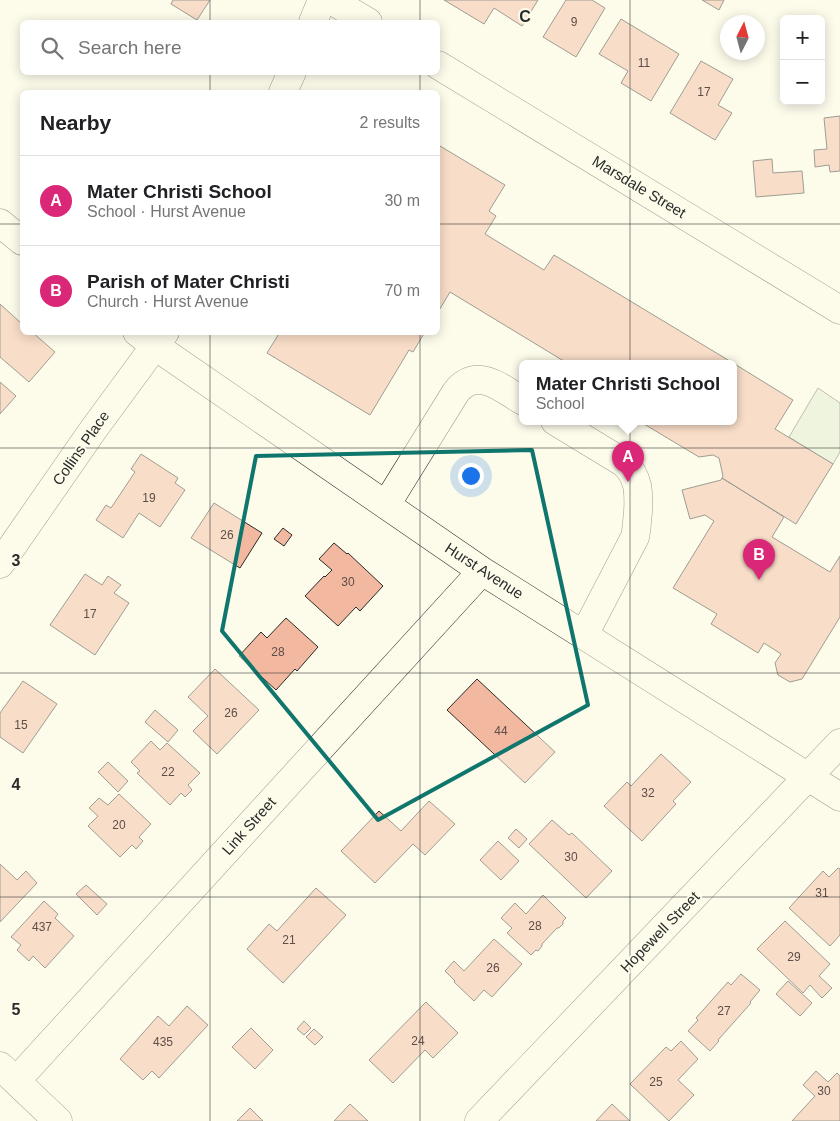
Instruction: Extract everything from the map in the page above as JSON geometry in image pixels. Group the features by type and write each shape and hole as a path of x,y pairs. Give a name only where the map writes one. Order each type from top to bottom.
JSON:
{"street":[{"path":"314,20 322,0"},
{"path":"331,0 365,20"},
{"name":"Marsdale Street","path":"440,66 840,310"},
{"path":"284,90 291,75"},
{"path":"0,223 20,239"},
{"name":"Hurst Avenue","path":"152,337 386,505 482,571 840,797"},
{"name":"Collins Place","path":"0,564 93,430 152,337"},
{"path":"386,505 456,392 463,385 473,380 484,380 519,399"},
{"path":"562,425 629,467 636,478 638,491 635,536 584,635"},
{"name":"Link Street","path":"8,1073 482,571"},
{"name":"Hopewell Street","path":"479,1121 840,743"},
{"path":"8,1073 58,1121"}],"highlighted area":[{"path":"532,450 588,705 378,820 222,631 256,456"}],"green space":[{"path":"818,388 840,403 840,452 833,464 789,437"}],"building":[{"path":"173,0 210,0 197,20 171,4"},
{"path":"444,0 538,0 522,26 494,8 484,24"},
{"path":"566,0 592,0 605,8 576,57 543,37"},
{"path":"702,0 724,0 719,10"},
{"path":"621,19 679,54 651,101 621,83 628,71 599,54"},
{"path":"701,61 733,79 718,105 732,113 715,140 670,113"},
{"path":"840,116 840,171 830,172 829,165 815,167 814,150 827,149 824,118"},
{"path":"440,146 505,185 489,211 496,216 485,234 544,270 554,255 728,360 562,360 450,292 440,309"},
{"path":"772,159 773,173 802,171 804,193 756,197 753,161"},
{"path":"0,304 20,322 20,335 35,335 55,352 29,382 0,357"},
{"path":"278,335 423,335 413,352 409,350 370,415 267,353"},
{"path":"737,365 793,400 775,429 833,464 796,524 722,478 719,458 713,455 699,457 646,425 737,425"},
{"path":"0,382 16,396 0,414"},
{"path":"141,454 178,478 175,483 185,490 160,527 139,513 123,538 96,520 106,505 111,508 135,472 131,469"},
{"path":"722,478 784,517 772,537 830,572 840,556 840,617 802,679 790,682 778,675 775,663 781,654 764,643 758,653 711,624 717,614 673,588 714,521 705,515 690,519 682,490 721,480"},
{"path":"214,503 262,533 240,568 191,538"},
{"path":"283,528 292,535 284,546 274,539"},
{"path":"334,543 348,553 383,586 360,611 356,607 338,626 305,596 332,570 319,559"},
{"path":"85,574 102,585 108,576 121,585 114,593 129,603 95,655 50,625"},
{"path":"286,618 318,647 297,671 295,669 276,690 239,656 261,632 267,638"},
{"path":"215,669 259,710 217,754 193,731 208,716 188,697"},
{"path":"477,679 555,752 525,783 447,710"},
{"path":"23,681 57,704 23,753 0,737 0,713"},
{"path":"155,710 178,730 168,742 145,722"},
{"path":"151,741 160,750 167,743 200,773 188,785 192,790 185,797 181,793 170,805 137,773 140,771 131,762"},
{"path":"661,754 691,782 673,801 676,804 642,841 604,806 627,782 631,786"},
{"path":"108,762 128,781 118,792 98,772"},
{"path":"119,794 151,824 139,837 143,841 136,849 132,845 120,857 88,826 98,816 89,808 99,798 108,805"},
{"path":"429,801 455,824 425,855 413,844 375,883 341,851 379,811 401,831"},
{"path":"552,820 569,835 572,833 612,871 586,898 529,844"},
{"path":"516,829 527,839 519,848 508,838"},
{"path":"498,841 519,861 501,880 480,860"},
{"path":"0,864 17,880 26,871 37,883 0,922"},
{"path":"838,868 840,869 840,935 830,946 789,908 823,871 829,877"},
{"path":"86,885 107,904 97,915 76,894"},
{"path":"316,888 346,915 283,983 247,949 269,924 277,931"},
{"path":"543,895 566,918 563,924 542,944 538,951 536,950 531,955 507,933 512,928 501,918 515,903 526,914"},
{"path":"44,901 58,914 55,918 74,936 45,968 33,956 29,961 17,950 21,945 11,937"},
{"path":"785,921 830,964 819,976 832,988 822,998 810,985 803,993 757,949"},
{"path":"494,939 522,964 492,997 484,990 474,1001 445,971 454,961 464,971"},
{"path":"741,974 760,990 710,1051 688,1031 698,1020 696,1018 728,982 731,985"},
{"path":"788,981 812,1003 800,1016 776,994"},
{"path":"426,1002 458,1033 433,1058 425,1050 393,1083 369,1060"},
{"path":"187,1006 208,1025 159,1078 152,1071 143,1080 120,1059 158,1016 169,1026"},
{"path":"304,1021 311,1028 304,1035 297,1029"},
{"path":"251,1028 273,1050 255,1069 232,1047"},
{"path":"314,1029 323,1037 315,1045 306,1037"},
{"path":"681,1041 698,1059 678,1080 694,1095 669,1121 630,1084 666,1047 671,1051"},
{"path":"816,1071 828,1082 837,1073 840,1076 840,1121 792,1121 815,1096 803,1085"},
{"path":"350,1104 368,1121 334,1121"},
{"path":"612,1104 630,1121 596,1121"},
{"path":"250,1108 263,1121 237,1121"}],"place":[{"name":"Mater Christi School","path":"628,482"},
{"name":"Parish of Mater Christi","path":"759,580"}]}
